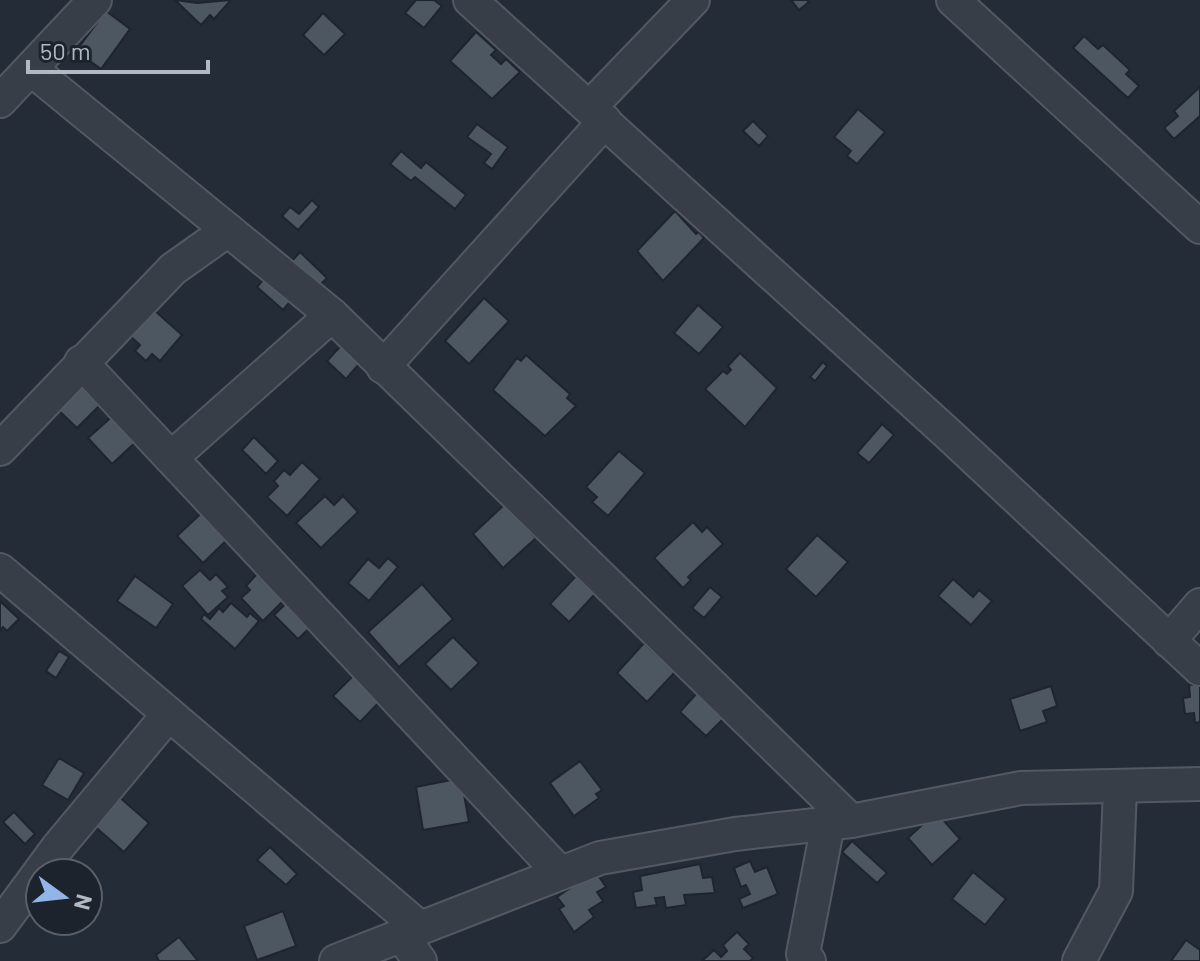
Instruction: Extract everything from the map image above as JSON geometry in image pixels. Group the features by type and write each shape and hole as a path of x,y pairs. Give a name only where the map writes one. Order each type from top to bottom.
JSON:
{"street":[{"path":"0,101 95,0"},
{"path":"470,0 598,114 1200,669"},
{"path":"383,367 693,0"},
{"path":"953,0 1200,227"},
{"path":"31,69 332,315 840,822"},
{"path":"0,449 173,269 228,230"},
{"path":"171,458 332,315"},
{"path":"81,362 560,873"},
{"path":"0,570 410,931 420,961"},
{"path":"1169,641 1200,605"},
{"path":"0,926 58,847 168,715"},
{"path":"336,961 600,858 735,834 840,822 1021,788 1200,784"},
{"path":"1079,961 1116,891 1120,788"},
{"path":"803,959 840,822"}],"building":[{"path":"175,0 197,3 231,0 214,19 210,15 201,25"},
{"path":"416,0 434,0 442,6 424,28 405,13"},
{"path":"791,0 807,0 809,2 799,10"},
{"path":"106,11 130,29 101,69 76,51"},
{"path":"323,13 345,34 324,55 303,35"},
{"path":"476,32 496,50 491,55 501,64 506,59 520,72 492,99 450,61"},
{"path":"1084,36 1098,49 1103,45 1130,70 1126,74 1139,86 1128,98 1073,48"},
{"path":"1200,87 1200,116 1174,139 1164,128 1178,116 1174,111"},
{"path":"858,109 885,132 857,164 847,156 851,151 834,137"},
{"path":"753,121 768,136 759,146 743,131"},
{"path":"477,124 508,147 492,169 484,163 491,154 467,137"},
{"path":"401,151 421,168 426,162 466,195 455,209 415,177 411,181 390,164"},
{"path":"312,200 319,207 298,230 282,216 290,207 299,214"},
{"path":"675,211 696,234 699,232 704,238 663,281 637,251"},
{"path":"300,252 327,278 318,287 292,261"},
{"path":"269,273 295,296 283,310 257,287"},
{"path":"484,298 509,321 469,364 445,341"},
{"path":"698,305 723,327 699,354 674,333"},
{"path":"154,310 182,335 160,361 152,354 146,361 135,351 140,345 130,336"},
{"path":"347,339 366,356 346,379 327,361"},
{"path":"740,353 777,388 745,427 705,389 723,371 727,374 731,370 728,366"},
{"path":"526,355 570,394 567,398 576,406 545,436 493,390 517,358 521,361"},
{"path":"823,362 827,366 815,381 810,377"},
{"path":"76,380 102,403 77,428 52,404"},
{"path":"116,413 139,439 112,464 88,438"},
{"path":"882,424 894,435 869,463 857,453"},
{"path":"254,437 278,461 266,474 242,450"},
{"path":"619,451 645,473 608,516 592,502 597,497 586,487"},
{"path":"302,462 320,479 287,516 267,497 278,486 274,481 284,470 290,475"},
{"path":"325,496 334,505 343,496 358,512 321,548 296,523"},
{"path":"505,504 536,538 503,568 473,534"},
{"path":"209,506 234,533 203,563 177,536"},
{"path":"693,522 702,532 707,527 723,544 688,577 691,580 683,588 654,558"},
{"path":"817,535 848,562 816,597 786,569"},
{"path":"388,558 398,567 369,601 348,583 368,559 379,568"},
{"path":"200,570 210,580 216,574 228,587 222,591 228,597 208,615 182,586"},
{"path":"269,572 290,594 263,621 241,598 250,590 246,586 257,574 261,579"},
{"path":"135,576 173,604 156,628 117,601"},
{"path":"576,576 595,594 569,622 550,604"},
{"path":"953,579 973,597 979,590 992,601 971,625 938,596"},
{"path":"422,584 453,619 399,667 368,632"},
{"path":"710,587 722,597 704,618 692,608"},
{"path":"293,597 317,621 298,639 274,615"},
{"path":"0,601 19,619 7,631 3,627 0,631"},
{"path":"231,603 247,617 250,613 259,621 235,649 201,619 204,614 210,619 219,608 223,612"},
{"path":"453,637 479,663 451,690 425,664"},
{"path":"644,643 675,672 647,702 617,673"},
{"path":"59,651 69,657 56,678 46,671"},
{"path":"361,668 387,694 360,722 333,696"},
{"path":"705,684 728,705 719,715 723,719 706,736 680,712"},
{"path":"1200,684 1200,722 1195,723 1194,713 1185,714 1183,698 1190,697 1189,685"},
{"path":"1051,686 1057,706 1043,711 1047,722 1020,731 1010,699"},
{"path":"59,758 84,773 68,800 42,785"},
{"path":"580,761 602,790 596,794 599,798 574,816 550,783"},
{"path":"461,778 469,822 423,830 416,787"},
{"path":"117,795 149,823 124,852 92,824"},
{"path":"14,812 35,834 25,844 3,822"},
{"path":"936,812 960,839 932,865 908,838"},
{"path":"852,841 887,873 877,883 842,852"},
{"path":"270,847 297,874 286,885 257,860"},
{"path":"750,861 755,872 767,867 778,894 743,908 739,899 750,894 746,885 741,887 734,868"},
{"path":"700,864 703,878 712,877 715,893 684,895 686,905 666,908 664,897 655,898 657,905 636,908 633,892 642,890 640,876"},
{"path":"595,871 606,887 597,892 603,901 589,910 594,917 574,932 559,909 564,906 557,897"},
{"path":"973,872 1006,899 985,925 952,899"},
{"path":"283,911 296,946 257,960 244,926"},
{"path":"737,932 749,944 744,949 753,958 750,961 702,961 714,950 721,957 727,951 723,945"},
{"path":"179,937 198,961 159,961 156,955"},
{"path":"1186,940 1200,950 1200,961 1171,961"}]}
